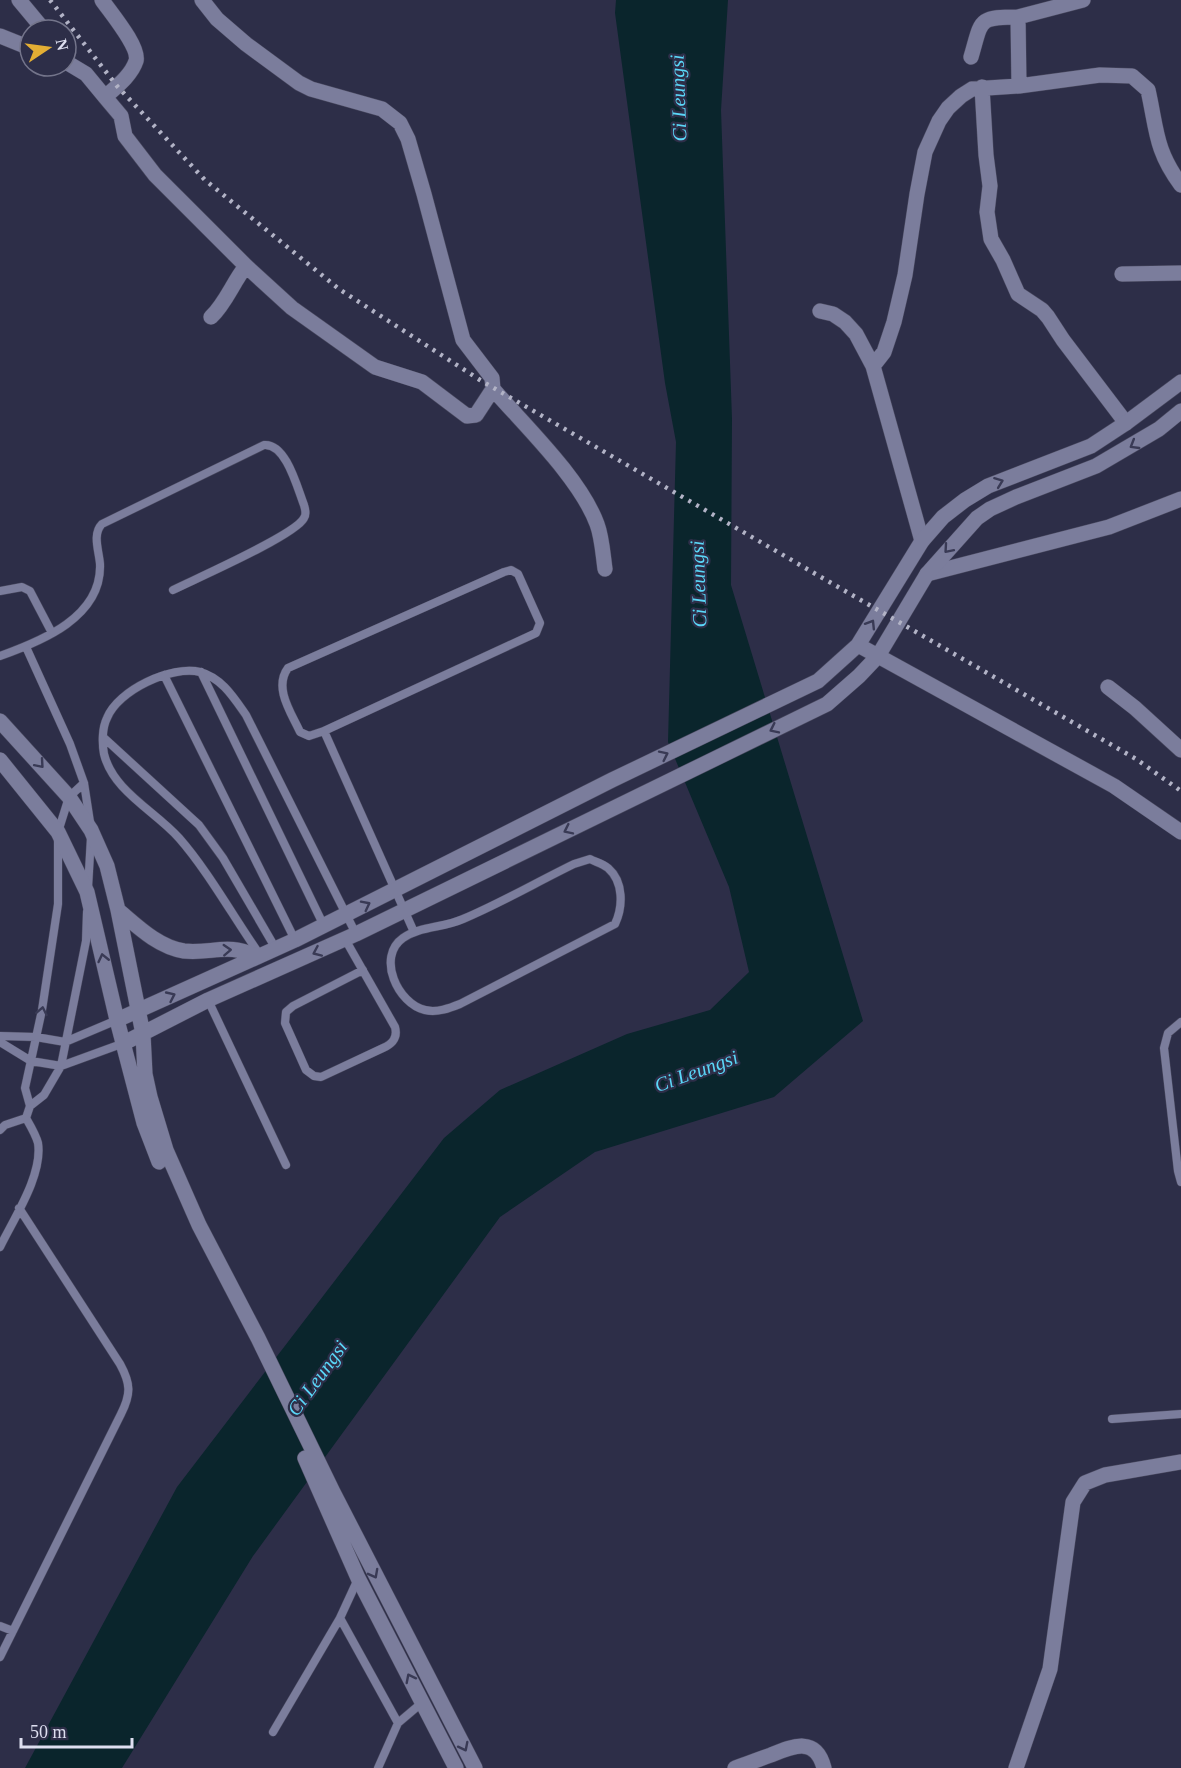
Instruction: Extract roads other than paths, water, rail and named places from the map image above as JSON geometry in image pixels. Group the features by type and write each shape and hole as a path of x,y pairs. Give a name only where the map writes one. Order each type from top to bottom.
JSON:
{"street":[{"path":"19,0 34,18"},
{"path":"102,0 136,49 136,60 126,77 105,97"},
{"path":"202,0 217,19 246,44 299,83 320,92 382,109 400,123 408,139 421,183 463,340 492,378 493,389 570,477 589,506 598,526 605,569"},
{"path":"971,57 980,25 985,20 992,17 1018,17 1083,0"},
{"path":"1018,17 1019,86"},
{"path":"0,36 18,43"},
{"path":"78,68 86,74 121,116 125,136 155,176 292,308 375,367 422,382 467,416 476,416 493,389"},
{"path":"873,366 884,352 894,322 905,275 917,194 926,152 939,121 948,108 972,89 1019,86 1100,75 1132,76 1148,90 1156,135 1163,156 1181,185"},
{"path":"982,87 990,186 987,212 991,239 1018,294 1042,310 1048,317 1069,349 1126,423"},
{"path":"211,317 221,308 236,279 246,266"},
{"path":"1122,274 1181,273"},
{"path":"820,311 846,322 860,341 873,366 922,541"},
{"path":"117,1020 324,926 612,780 818,681 858,645 922,541 943,518 975,493 988,486 1091,446 1181,382"},
{"path":"124,1043 208,1000 351,937 827,704 878,656 927,574 967,527 990,509 1096,466 1159,429 1181,411"},
{"path":"927,574 1090,533 1181,499"},
{"path":"858,645 1114,786 1181,832"},
{"path":"1108,687 1181,750"},
{"path":"0,721 69,797 91,830 107,866 118,910 143,1034 150,1097 165,1150 253,1340 328,1494 475,1768"},
{"path":"0,760 58,832 87,892 144,1123 167,1181 190,1229 253,1340"},
{"path":"118,910 154,939 171,948 185,951 237,949 258,957"},
{"path":"1016,1768 1050,1670 1073,1502 1085,1483 1105,1475 1181,1462"},
{"path":"328,1494 358,1578 456,1768"},
{"path":"735,1768 800,1745 815,1750 824,1768"}],"lane":[{"path":"0,656 26,647 79,615 91,598 100,574 97,537 98,529 102,524 264,445 275,447 283,456 304,505 306,513 304,519 287,534 173,590"},
{"path":"511,570 518,574 540,623 536,633 324,731 309,736 300,732 282,688 284,675 288,668 504,572 511,570"},
{"path":"0,591 22,587 30,591 52,633"},
{"path":"0,1247 28,1190 38,1159 38,1141 26,1118 30,1106 44,1095 61,1066 86,941 91,830 84,783 70,744 26,647"},
{"path":"258,957 178,837 114,777 104,753 103,737 107,718 114,707 154,678 186,671 201,672 215,679 229,692 246,715 346,915 363,970 395,1027 396,1035 390,1045 321,1077 314,1076 306,1070 285,1023 286,1012 293,1006 363,970"},
{"path":"201,672 324,926"},
{"path":"164,675 295,940"},
{"path":"324,731 414,932"},
{"path":"103,737 199,825 223,858 276,949"},
{"path":"30,1106 25,1088 42,1010 58,904 58,832 69,797 84,783"},
{"path":"590,859 608,868 616,880 622,901 621,912 615,924 460,1004 444,1010 426,1011 413,1005 399,991 392,970 391,953 400,940 414,932 443,927 463,919 574,864 590,859"},
{"path":"208,1000 286,1165"},
{"path":"0,1036 36,1037 65,1042 117,1020"},
{"path":"1181,1022 1168,1033 1164,1048 1181,1182"},
{"path":"0,1042 31,1061 61,1066 124,1043"},
{"path":"0,1130 4,1125 26,1118"},
{"path":"0,1657 121,1414 128,1399 129,1388 120,1364 19,1208"},
{"path":"1112,1419 1181,1414"},
{"path":"273,1732 340,1618 358,1578"},
{"path":"340,1618 398,1723"},
{"path":"0,1626 13,1631"},
{"path":"378,1768 398,1723 436,1692"}],"water":[{"name":"Ci Leungsi","path":"616,0 728,0 721,110 732,419 731,585 863,1021 774,1097 595,1152 500,1217 253,1556 122,1768 25,1768 177,1487 444,1138 500,1090 627,1034 710,1010 749,972 729,887 668,742 676,442 665,383 615,13"}],"railway":[{"path":"50,0 117,86 205,180 339,289 480,380 1136,759 1181,791"}]}
